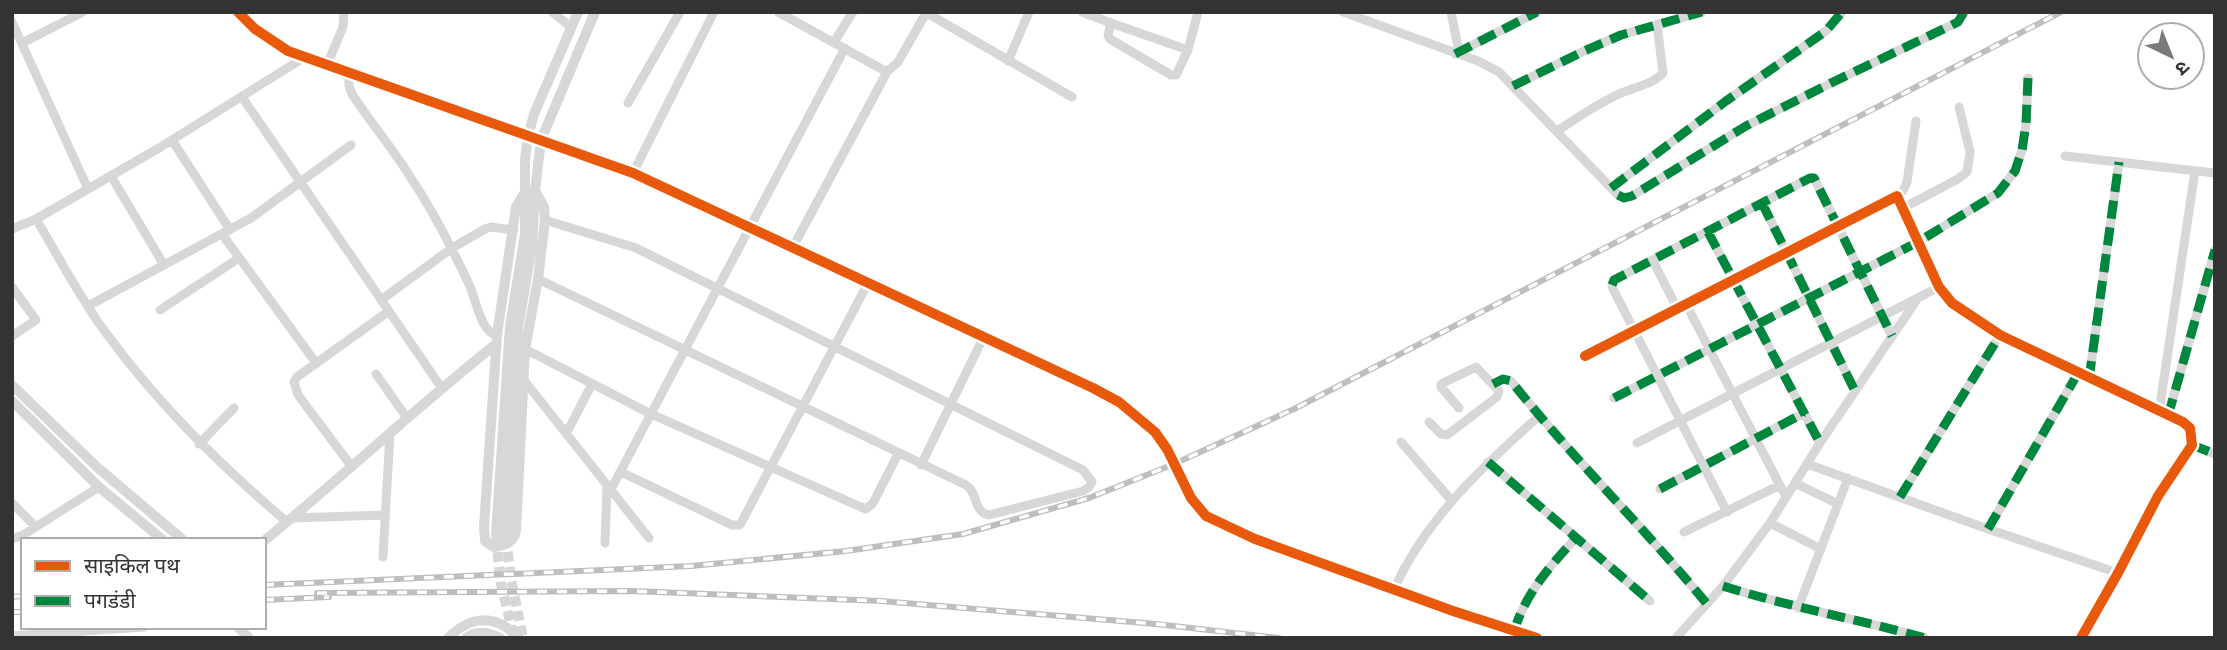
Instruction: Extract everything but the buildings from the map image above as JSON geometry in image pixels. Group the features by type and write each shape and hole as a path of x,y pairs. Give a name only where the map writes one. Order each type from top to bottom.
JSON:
{"street":[{"path":"22,43 83,12"},
{"path":"238,12 273,41 305,57 633,173 1093,388 1142,419 1167,449 1191,498 1206,516 1255,540 1537,638"},
{"path":"327,65 343,27 344,12"},
{"path":"552,12 572,27"},
{"path":"530,191 516,207 497,339 484,533 485,541 494,547 511,542 516,531 525,349 538,279 545,220 544,207 530,191 528,136 534,114 578,12"},
{"path":"501,535 510,326 530,191 541,140 595,12"},
{"path":"628,103 680,12"},
{"path":"633,173 714,12"},
{"path":"834,42 853,12"},
{"path":"1008,61 1030,12"},
{"path":"1082,12 1188,50"},
{"path":"1111,23 1108,35 1110,39 1171,75 1179,72 1198,12"},
{"path":"1343,12 1478,61 1499,72 1611,188 1624,198 1632,196 1746,126 1958,22 1964,12"},
{"path":"1451,12 1457,53"},
{"path":"1457,53 1537,12"},
{"path":"1513,86 1584,51 1657,24 1702,12"},
{"path":"1829,12 1835,22"},
{"path":"1611,188 1726,101 1826,31 1842,12"},
{"path":"781,13 887,72"},
{"path":"793,247 887,72 898,62 926,13 1072,97"},
{"path":"12,22 88,189"},
{"path":"1556,131 1617,95 1657,79 1663,73 1657,24"},
{"path":"605,543 609,489 621,472 845,48"},
{"path":"12,229 36,219 111,176 305,57"},
{"path":"349,73 352,94 412,178 452,248 476,298 484,327 497,339"},
{"path":"1614,398 1918,242 1998,193 2015,171 2022,150 2028,78"},
{"path":"242,97 441,387"},
{"path":"1903,208 1967,172 1970,152 1959,107"},
{"path":"1585,356 1897,196 1907,182 1916,121"},
{"path":"172,140 239,258 316,363"},
{"path":"88,306 251,218 351,145"},
{"path":"2065,156 2215,173"},
{"path":"2089,379 2119,162"},
{"path":"2164,414 2195,171"},
{"path":"111,176 164,265"},
{"path":"1727,512 1612,285 1614,280 1814,178 1892,336"},
{"path":"1897,196 1939,288 1952,303 2000,335 2190,428 2192,445 2158,496 2081,638"},
{"path":"1762,204 1855,391"},
{"path":"36,219 88,306 127,360 200,444 290,520 385,515"},
{"path":"538,279 970,487 977,508 989,515 1083,491 1092,482 1083,470 636,248 545,220"},
{"path":"381,300 452,248 491,227 514,230"},
{"path":"1708,232 1820,443"},
{"path":"2164,414 2215,250"},
{"path":"160,310 239,258"},
{"path":"1653,261 1709,349 1786,497"},
{"path":"621,472 737,526 743,522 868,283"},
{"path":"12,286 36,320 12,336"},
{"path":"1637,443 1939,288"},
{"path":"1676,638 1723,586 1770,523 1820,443 1918,298"},
{"path":"352,467 294,386 297,377 389,311"},
{"path":"1900,497 2000,335"},
{"path":"921,465 984,337"},
{"path":"266,539 497,339"},
{"path":"525,349 651,414 866,509 873,503 898,454"},
{"path":"1429,422 1441,434 1447,435 1497,397 1499,391 1476,367 1443,382 1441,387 1459,408"},
{"path":"1988,529 2078,373"},
{"path":"376,374 407,418"},
{"path":"523,379 649,538"},
{"path":"1493,384 1503,379 1511,381 1707,604"},
{"path":"566,434 592,384"},
{"path":"12,385 97,467 181,538"},
{"path":"12,401 99,486 161,538"},
{"path":"200,444 234,408"},
{"path":"1660,489 1804,413"},
{"path":"1394,589 1407,560 1427,529 1488,462 1539,416"},
{"path":"383,557 390,433"},
{"path":"1401,442 1452,501"},
{"path":"2192,445 2215,454"},
{"path":"1488,462 1650,601"},
{"path":"1807,464 2118,573"},
{"path":"1798,608 1848,478"},
{"path":"1795,483 1838,504"},
{"path":"1684,532 1780,485"},
{"path":"12,539 36,527 99,486"},
{"path":"12,503 36,527"},
{"path":"1770,523 1821,549"},
{"path":"1514,631 1530,593 1547,569 1576,538"},
{"path":"1723,586 1798,608 1830,613 1925,638"},
{"path":"448,638 464,624 479,620 503,624 519,638"},
{"path":"16,636 116,629"},
{"path":"466,638 481,633 500,638"}],"tunnel":[{"path":"496,537 501,584 514,638"},
{"path":"506,537 523,638"}],"railway":[{"path":"266,585 691,566 846,551 963,534 1089,498 1174,464 1294,409 2061,12"},
{"path":"317,593 631,591 881,601 1156,624 1279,638"},
{"path":"12,597 21,596"},
{"path":"266,600 329,597"},
{"path":"12,612 21,612"}],"marked path":[{"path":"1455,54 1537,12"},
{"path":"1513,86 1621,35 1702,12"},
{"path":"1611,188 1726,101 1826,31 1842,12"},
{"path":"1618,195 1624,198 1632,196 1746,126 1958,22 1964,12"},
{"path":"1614,398 1918,242 1998,193 2015,171 2022,150 2028,78"},
{"path":"2089,379 2119,162"},
{"path":"1612,285 1614,280 1814,178 1892,336"},
{"path":"1762,203 1855,391"},
{"path":"1708,232 1820,443"},
{"path":"2168,416 2215,250"},
{"path":"1900,497 2000,335"},
{"path":"1988,529 2078,373"},
{"path":"1493,384 1503,379 1511,381 1707,604"},
{"path":"1660,489 1804,413"},
{"path":"2192,445 2215,454"},
{"path":"1488,462 1650,601"},
{"path":"1514,631 1532,593 1576,538"},
{"path":"1723,586 1925,638"}],"cycle path":[{"path":"238,12 255,29 288,51 633,173 1093,388 1119,402 1155,432 1167,449 1191,498 1206,516 1255,539 1453,611 1537,638"},
{"path":"1585,356 1897,196 1939,287 1952,303 2000,335 2183,422 2190,428 2192,445 2158,496 2081,638"}]}
